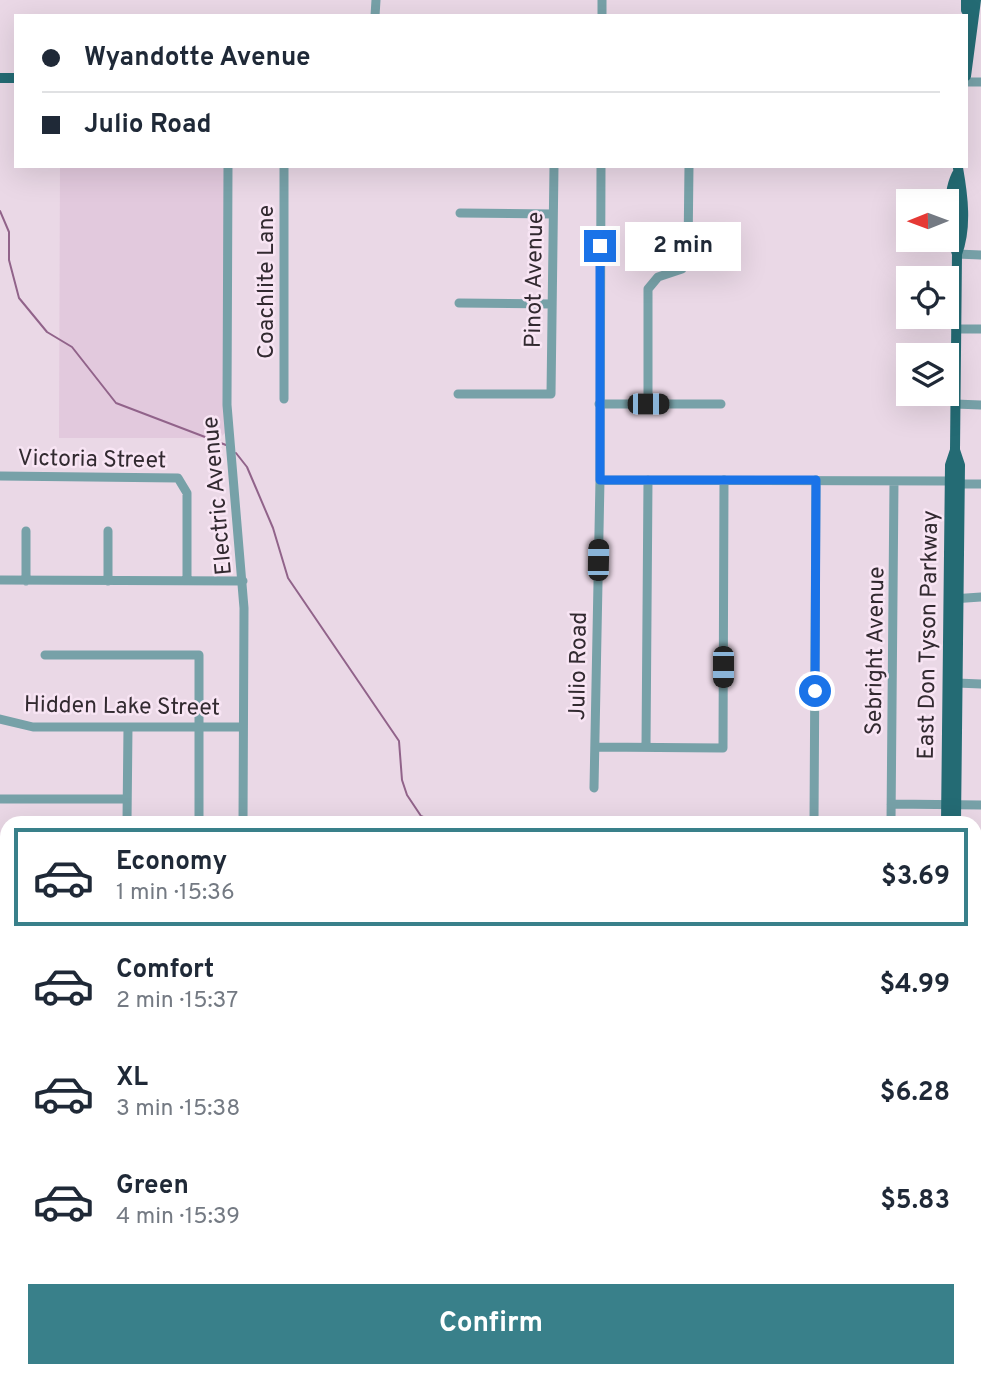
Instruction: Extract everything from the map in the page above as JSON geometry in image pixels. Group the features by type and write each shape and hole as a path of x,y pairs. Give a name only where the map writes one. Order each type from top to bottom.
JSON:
{"main road":[{"path":"966,0 971,18 968,53"},
{"path":"971,18 976,10 976,0"},
{"name":"East Don Tyson Parkway","path":"957,266 957,254 962,241 963,183 958,169"},
{"name":"East Don Tyson Parkway","path":"956,329 956,343"},
{"name":"East Don Tyson Parkway","path":"954,816 951,805 953,599 955,482 960,465 955,450 956,406"},
{"name":"East Don Tyson Parkway","path":"948,816 951,805 957,683 953,599"}],"street":[{"name":"Electric Avenue","path":"228,168 228,430 243,581 243,816"},
{"name":"Coachlite Lane","path":"284,168 284,399"},
{"name":"Pinot Avenue","path":"458,394 551,394 554,168"},
{"name":"Julio Road","path":"594,788 600,480 601,168"},
{"path":"648,404 648,289 658,276 682,269 685,263 688,251 689,168"},
{"path":"460,213 553,214"},
{"path":"957,254 981,255"},
{"path":"459,303 552,304"},
{"path":"959,329 981,329"},
{"path":"599,404 721,404"},
{"path":"959,404 981,405"},
{"name":"Victoria Street","path":"0,476 172,477 183,481 187,493 187,581"},
{"path":"600,480 816,480 981,484"},
{"path":"646,747 648,480"},
{"path":"594,747 723,748 724,480"},
{"path":"814,816 816,480"},
{"name":"Sebright Avenue","path":"891,816 894,481"},
{"path":"26,531 26,580"},
{"path":"108,531 108,581"},
{"path":"0,580 243,581"},
{"path":"953,599 981,597"},
{"path":"45,655 199,655 199,816"},
{"path":"957,683 981,684"},
{"name":"Hidden Lake Street","path":"0,719 33,727 243,727"},
{"path":"127,816 128,727"},
{"path":"0,799 127,799"},
{"path":"891,804 981,805"}],"shaded area":[{"path":"60,168 228,168 228,430 220,438 59,438"}],"waterway":[{"path":"0,211 9,232 9,260 19,298 47,332 72,347 116,403 226,445"},
{"path":"236,453 247,467 273,528 288,578 399,741 402,780 407,795 421,816"}],"route":[{"path":"600,246 600,480 816,480 815,691"}]}
